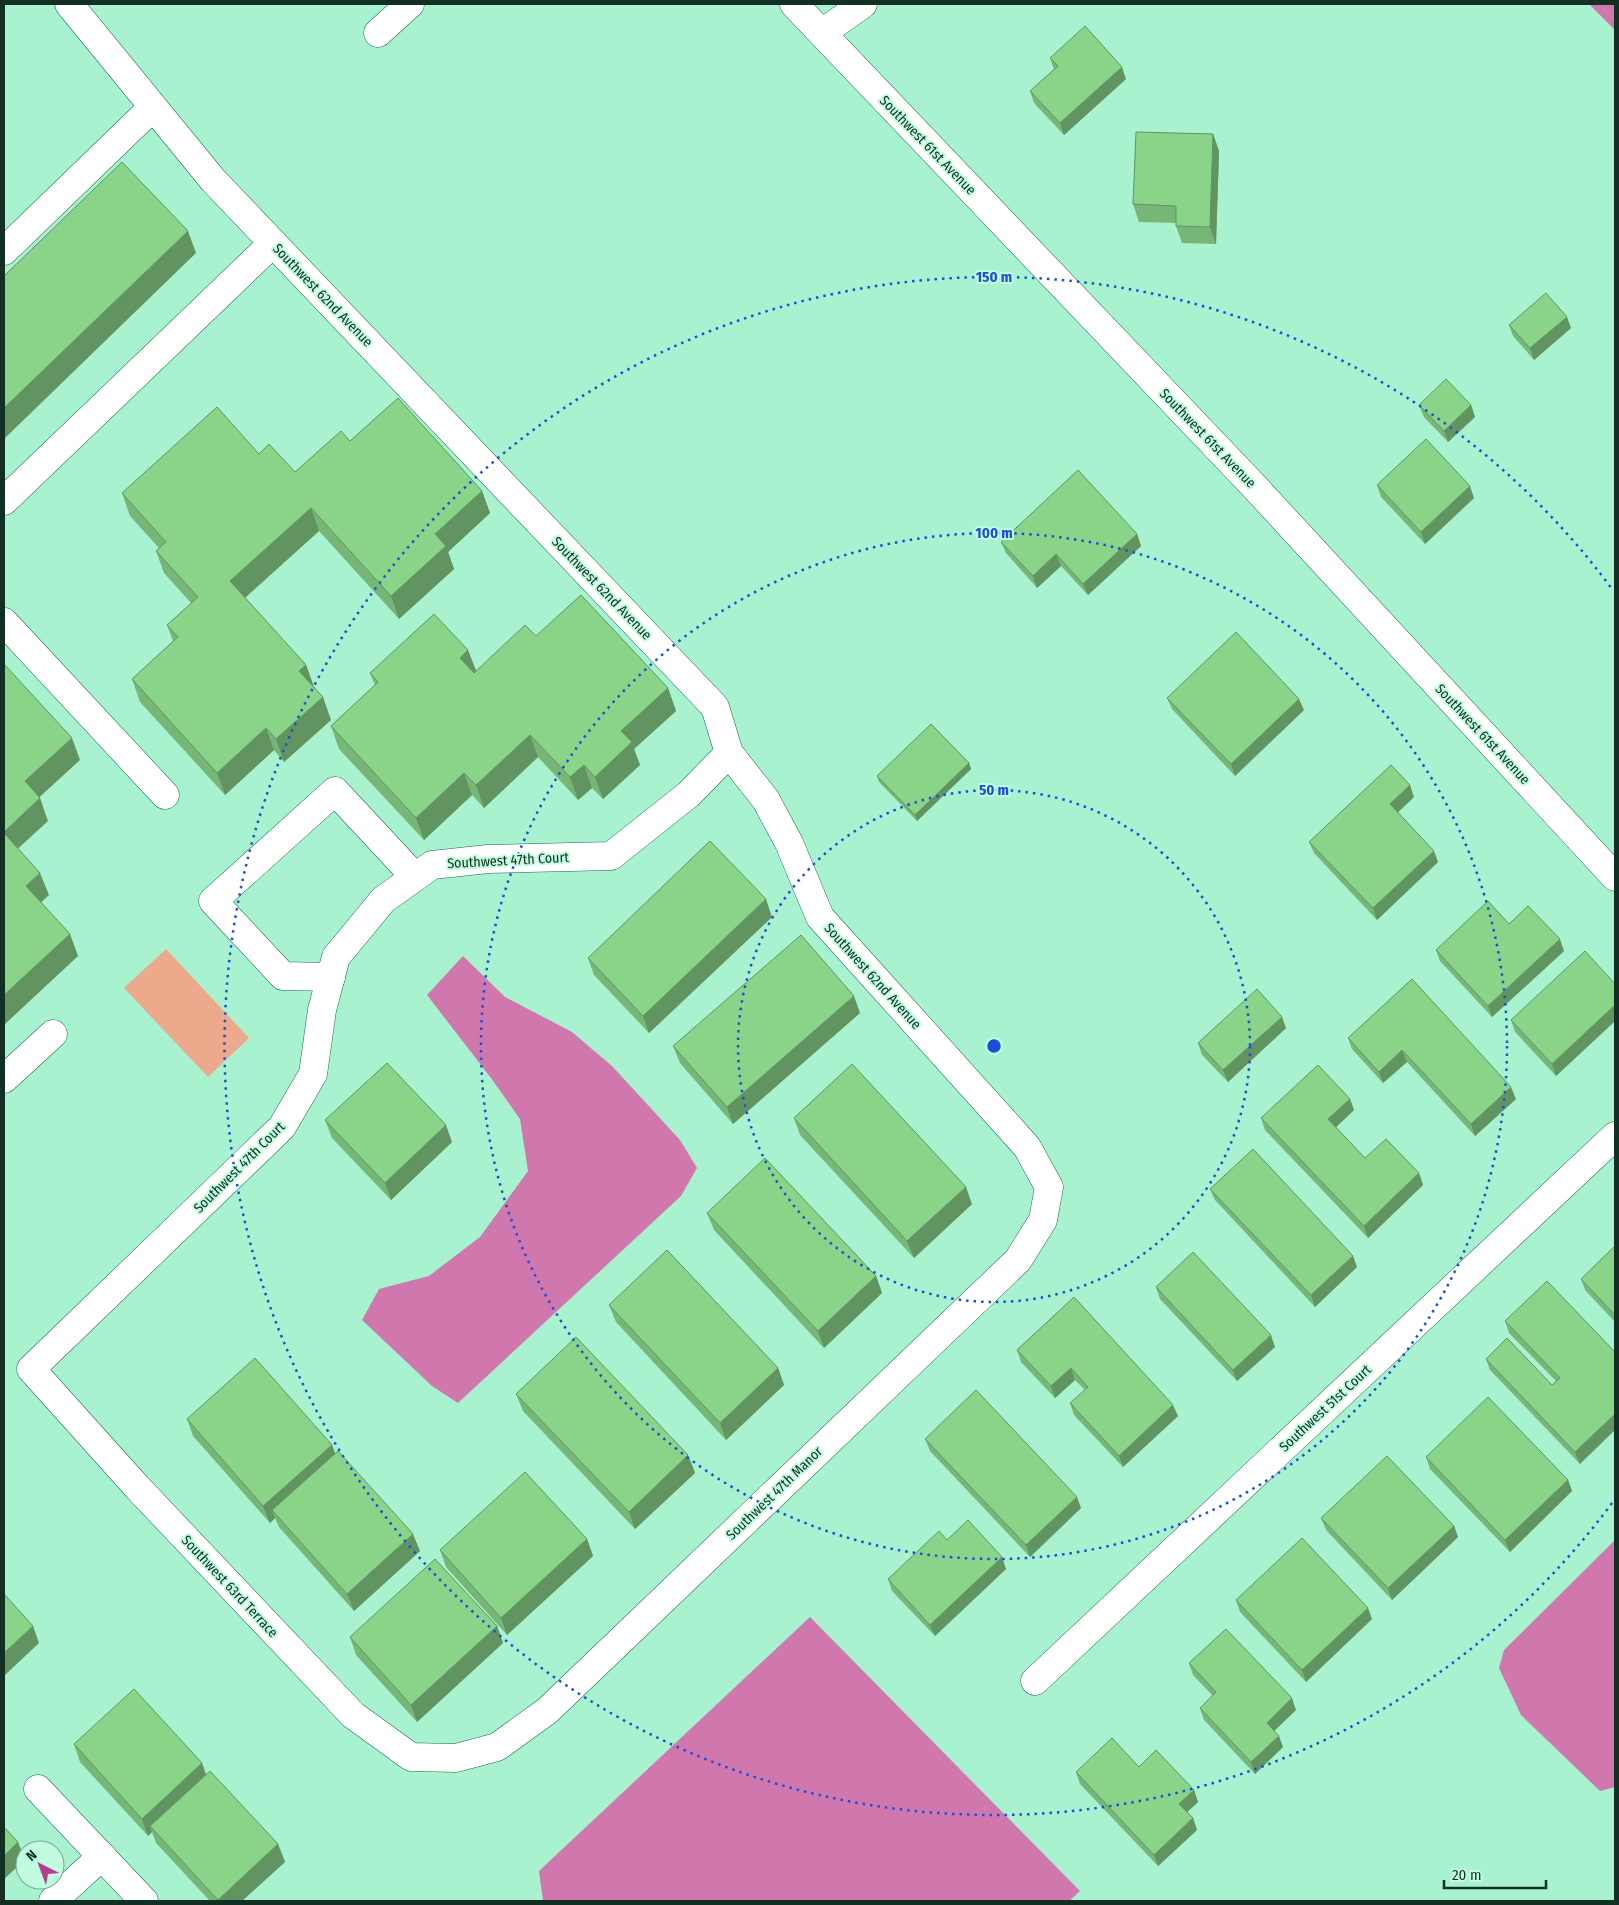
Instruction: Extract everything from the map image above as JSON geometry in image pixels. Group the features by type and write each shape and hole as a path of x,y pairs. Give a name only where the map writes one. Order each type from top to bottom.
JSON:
{"street":[{"name":"Southwest 62nd Avenue","path":"69,4 213,180 715,707 729,753 766,800 789,843 820,917 1027,1147 1048,1187"},
{"path":"92,31 97,4"},
{"path":"378,33 410,4"},
{"name":"Southwest 61st Avenue","path":"794,4 1251,483 1615,877"},
{"path":"822,33 864,4"},
{"path":"4,251 153,108"},
{"path":"4,501 274,243"},
{"path":"4,622 165,795"},
{"name":"Southwest 47th Court","path":"31,1369 282,1128 312,1074 322,1010 336,956 382,900 432,865 488,859 611,856 689,794 729,753"},
{"path":"331,977 283,976 213,900 335,791 415,877"},
{"path":"4,1079 53,1034"},
{"name":"Southwest 51st Court","path":"1035,1681 1615,1136"},
{"name":"Southwest 47th Manor","path":"456,1758 497,1747 547,1711 1018,1260 1043,1220 1048,1187"},
{"name":"Southwest 63rd Terrace","path":"31,1369 137,1487 353,1715 411,1757 456,1758"},
{"path":"38,1789 144,1901"},
{"path":"54,1901 102,1856"}],"shaded area":[{"path":"1589,4 1615,4 1615,30"},
{"path":"166,949 249,1038 208,1077 124,988"},
{"path":"463,956 505,997 572,1032 612,1066 680,1140 697,1168 681,1196 458,1403 432,1386 362,1320 379,1289 429,1276 480,1237 528,1171 520,1119 427,995"},
{"path":"1615,1540 1615,1787 1600,1791 1521,1715 1499,1668 1504,1650"},
{"path":"810,1617 1080,1891 1069,1901 543,1901 539,1871"}],"building":[{"path":"1085,26 1122,67 1060,123 1030,91 1058,66 1050,58"},
{"path":"1136,132 1213,134 1210,227 1176,226 1176,206 1133,204"},
{"path":"122,162 188,231 4,408 4,276"},
{"path":"1546,293 1567,317 1530,348 1509,325"},
{"path":"1446,379 1471,405 1444,431 1419,405"},
{"path":"398,398 482,491 435,534 446,546 391,596 311,508 230,581 306,665 299,671 323,697 276,739 266,728 217,773 132,679 178,637 167,625 198,597 156,551 166,542 122,493 217,407 259,454 269,444 295,472 341,431 350,441"},
{"path":"1426,439 1470,486 1421,532 1377,485"},
{"path":"1078,470 1137,534 1083,584 1056,554 1033,576 1001,542"},
{"path":"581,595 668,688 621,731 632,742 595,777 584,765 570,777 530,735 476,785 464,773 416,818 331,726 378,682 370,673 434,614 468,650 460,658 474,673 525,625 536,636"},
{"path":"1236,632 1299,699 1231,764 1167,698"},
{"path":"4,664 72,738 25,781 40,798 4,832"},
{"path":"931,724 969,763 915,815 877,776"},
{"path":"1391,765 1410,785 1390,804 1434,851 1373,908 1309,842"},
{"path":"4,833 40,873 26,886 70,934 4,995"},
{"path":"710,841 766,899 643,1016 588,958"},
{"path":"1488,901 1509,924 1528,906 1560,939 1488,1006 1436,950"},
{"path":"801,935 854,996 727,1107 673,1046"},
{"path":"1585,951 1615,984 1615,1005 1552,1064 1511,1020"},
{"path":"1412,979 1511,1087 1471,1124 1402,1050 1379,1072 1348,1038"},
{"path":"1257,989 1282,1017 1223,1070 1198,1043"},
{"path":"387,1063 446,1125 385,1183 325,1120"},
{"path":"852,1064 966,1187 907,1241 794,1118"},
{"path":"1318,1065 1350,1099 1328,1119 1365,1158 1386,1139 1419,1173 1364,1226 1261,1118"},
{"path":"1253,1149 1353,1256 1311,1295 1210,1189"},
{"path":"765,1158 876,1276 818,1331 707,1213"},
{"path":"1615,1246 1615,1315 1581,1279"},
{"path":"667,1250 778,1368 720,1423 609,1305"},
{"path":"1193,1252 1271,1335 1233,1370 1156,1287"},
{"path":"1547,1281 1615,1352 1615,1414 1575,1452 1486,1359 1507,1338 1552,1385 1560,1378 1505,1321"},
{"path":"1074,1297 1173,1405 1119,1456 1070,1403 1088,1387 1071,1368 1051,1386 1017,1350"},
{"path":"576,1337 688,1455 629,1512 516,1394"},
{"path":"255,1358 332,1445 263,1506 187,1419"},
{"path":"976,1390 1077,1497 1026,1545 925,1439"},
{"path":"1488,1397 1568,1480 1505,1540 1426,1457"},
{"path":"338,1451 413,1534 347,1594 272,1510"},
{"path":"1387,1456 1454,1526 1388,1588 1321,1518"},
{"path":"525,1472 587,1539 501,1618 440,1550"},
{"path":"968,1520 1002,1557 930,1625 888,1579 939,1531 947,1540"},
{"path":"1302,1538 1368,1608 1302,1670 1236,1600"},
{"path":"435,1559 497,1626 411,1705 350,1637"},
{"path":"4,1594 33,1626 4,1653"},
{"path":"1226,1629 1292,1698 1267,1723 1279,1736 1251,1762 1200,1708 1216,1692 1189,1663"},
{"path":"134,1689 202,1763 142,1819 74,1744"},
{"path":"1112,1738 1139,1767 1156,1750 1194,1790 1179,1804 1193,1818 1154,1855 1076,1772"},
{"path":"210,1771 278,1844 218,1900 150,1826"},
{"path":"4,1827 16,1840 15,1845 4,1856"}]}
